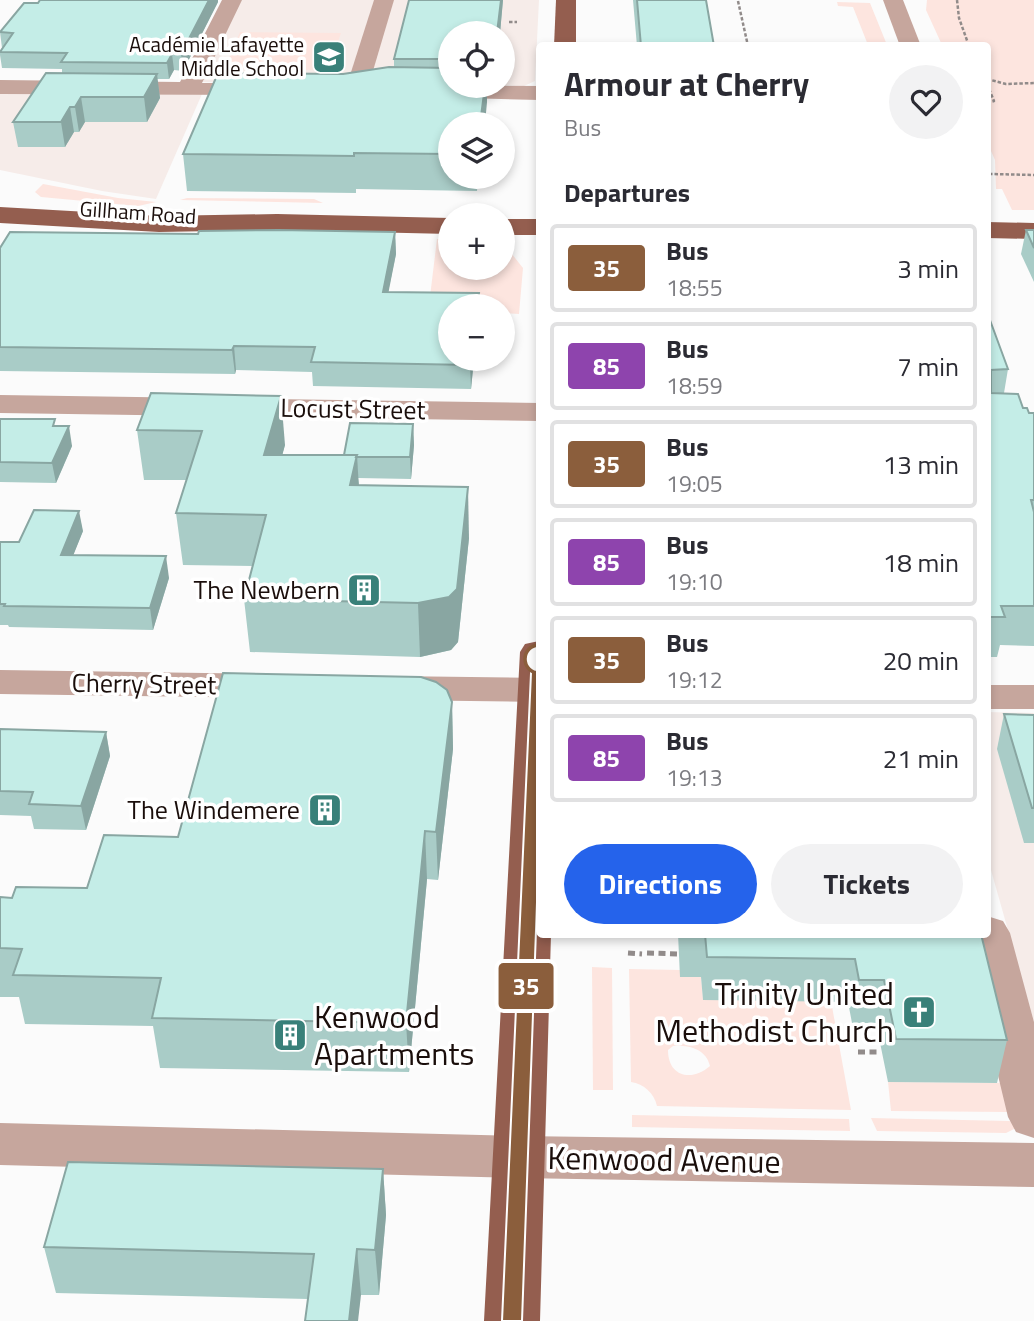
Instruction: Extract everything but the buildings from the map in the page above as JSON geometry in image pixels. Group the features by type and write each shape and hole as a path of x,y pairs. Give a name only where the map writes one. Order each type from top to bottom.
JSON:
{"main road":[{"path":"565,42 566,0"},
{"name":"Gillham Road","path":"0,201 76,209 277,222"},
{"name":"Gillham Road","path":"0,215 159,224 277,222 438,226"},
{"path":"515,227 536,227"},
{"path":"991,229 1034,231"},
{"path":"512,1321 536,728"}],"street":[{"path":"188,89 232,0"},
{"path":"356,91 384,0"},
{"path":"892,0 909,42"},
{"path":"0,87 288,90"},
{"path":"328,91 379,92"},
{"path":"419,92 536,93"},
{"name":"Locust Street","path":"0,404 536,412"},
{"path":"351,687 536,677"},
{"name":"Cherry Street","path":"0,682 309,687"},
{"path":"991,697 1034,697"},
{"path":"988,938 1034,1116"},
{"name":"Kenwood Avenue","path":"0,1144 519,1157 1034,1165"}],"path":[{"path":"957,0 959,19 968,42"},
{"path":"738,1 747,42"},
{"path":"991,80 1006,84"},
{"path":"991,88 1006,84 1034,83"},
{"path":"991,174 1034,176"},
{"path":"628,953 679,954"},
{"path":"858,1052 879,1052"}],"shaded area":[{"name":"Académie Lafayette Middle School","path":"237,0 539,0 535,81 524,86 515,86 515,21 438,21 438,85 195,82"},
{"path":"927,0 1034,0 1034,210 1012,210 1002,189 996,189 995,160 991,151 991,42 941,42 926,10"},
{"path":"837,2 870,3 886,42 867,42 853,7 838,6"},
{"path":"240,32 341,33 328,70 224,69"},
{"path":"0,92 202,94 156,199 0,170"},
{"path":"43,184 156,202 138,206 41,197 35,192"},
{"path":"314,199 323,203 180,200"},
{"path":"437,239 438,280 515,280 515,258 523,268 519,314 515,314 515,294 438,294 438,310 428,313"},
{"path":"991,712 1034,713 1034,1022 991,870"},
{"path":"592,967 612,968 613,1090 593,1090"},
{"path":"629,969 680,970 680,977 701,977 703,999 831,1001 851,1110 657,1106 648,1090 631,1082","holes":["679,1046 691,1047 701,1052 710,1066 696,1074 682,1074 677,1071 672,1066 668,1050"]},
{"path":"888,1082 1006,1083 1019,1110 891,1111"},
{"path":"632,1115 849,1119 850,1131 632,1127"},
{"path":"871,1118 1018,1123 1016,1128 1006,1133 877,1131"}],"bus line":[{"name":"35","path":"512,1321 536,725"}],"place":[{"name":"Académie Lafayette Middle School","path":"329,57"},
{"name":"The Newbern","path":"364,590"},
{"name":"The Windemere","path":"325,810"},
{"name":"Trinity United Methodist Church","path":"919,1012"},
{"name":"Kenwood Apartments","path":"290,1035"}]}
